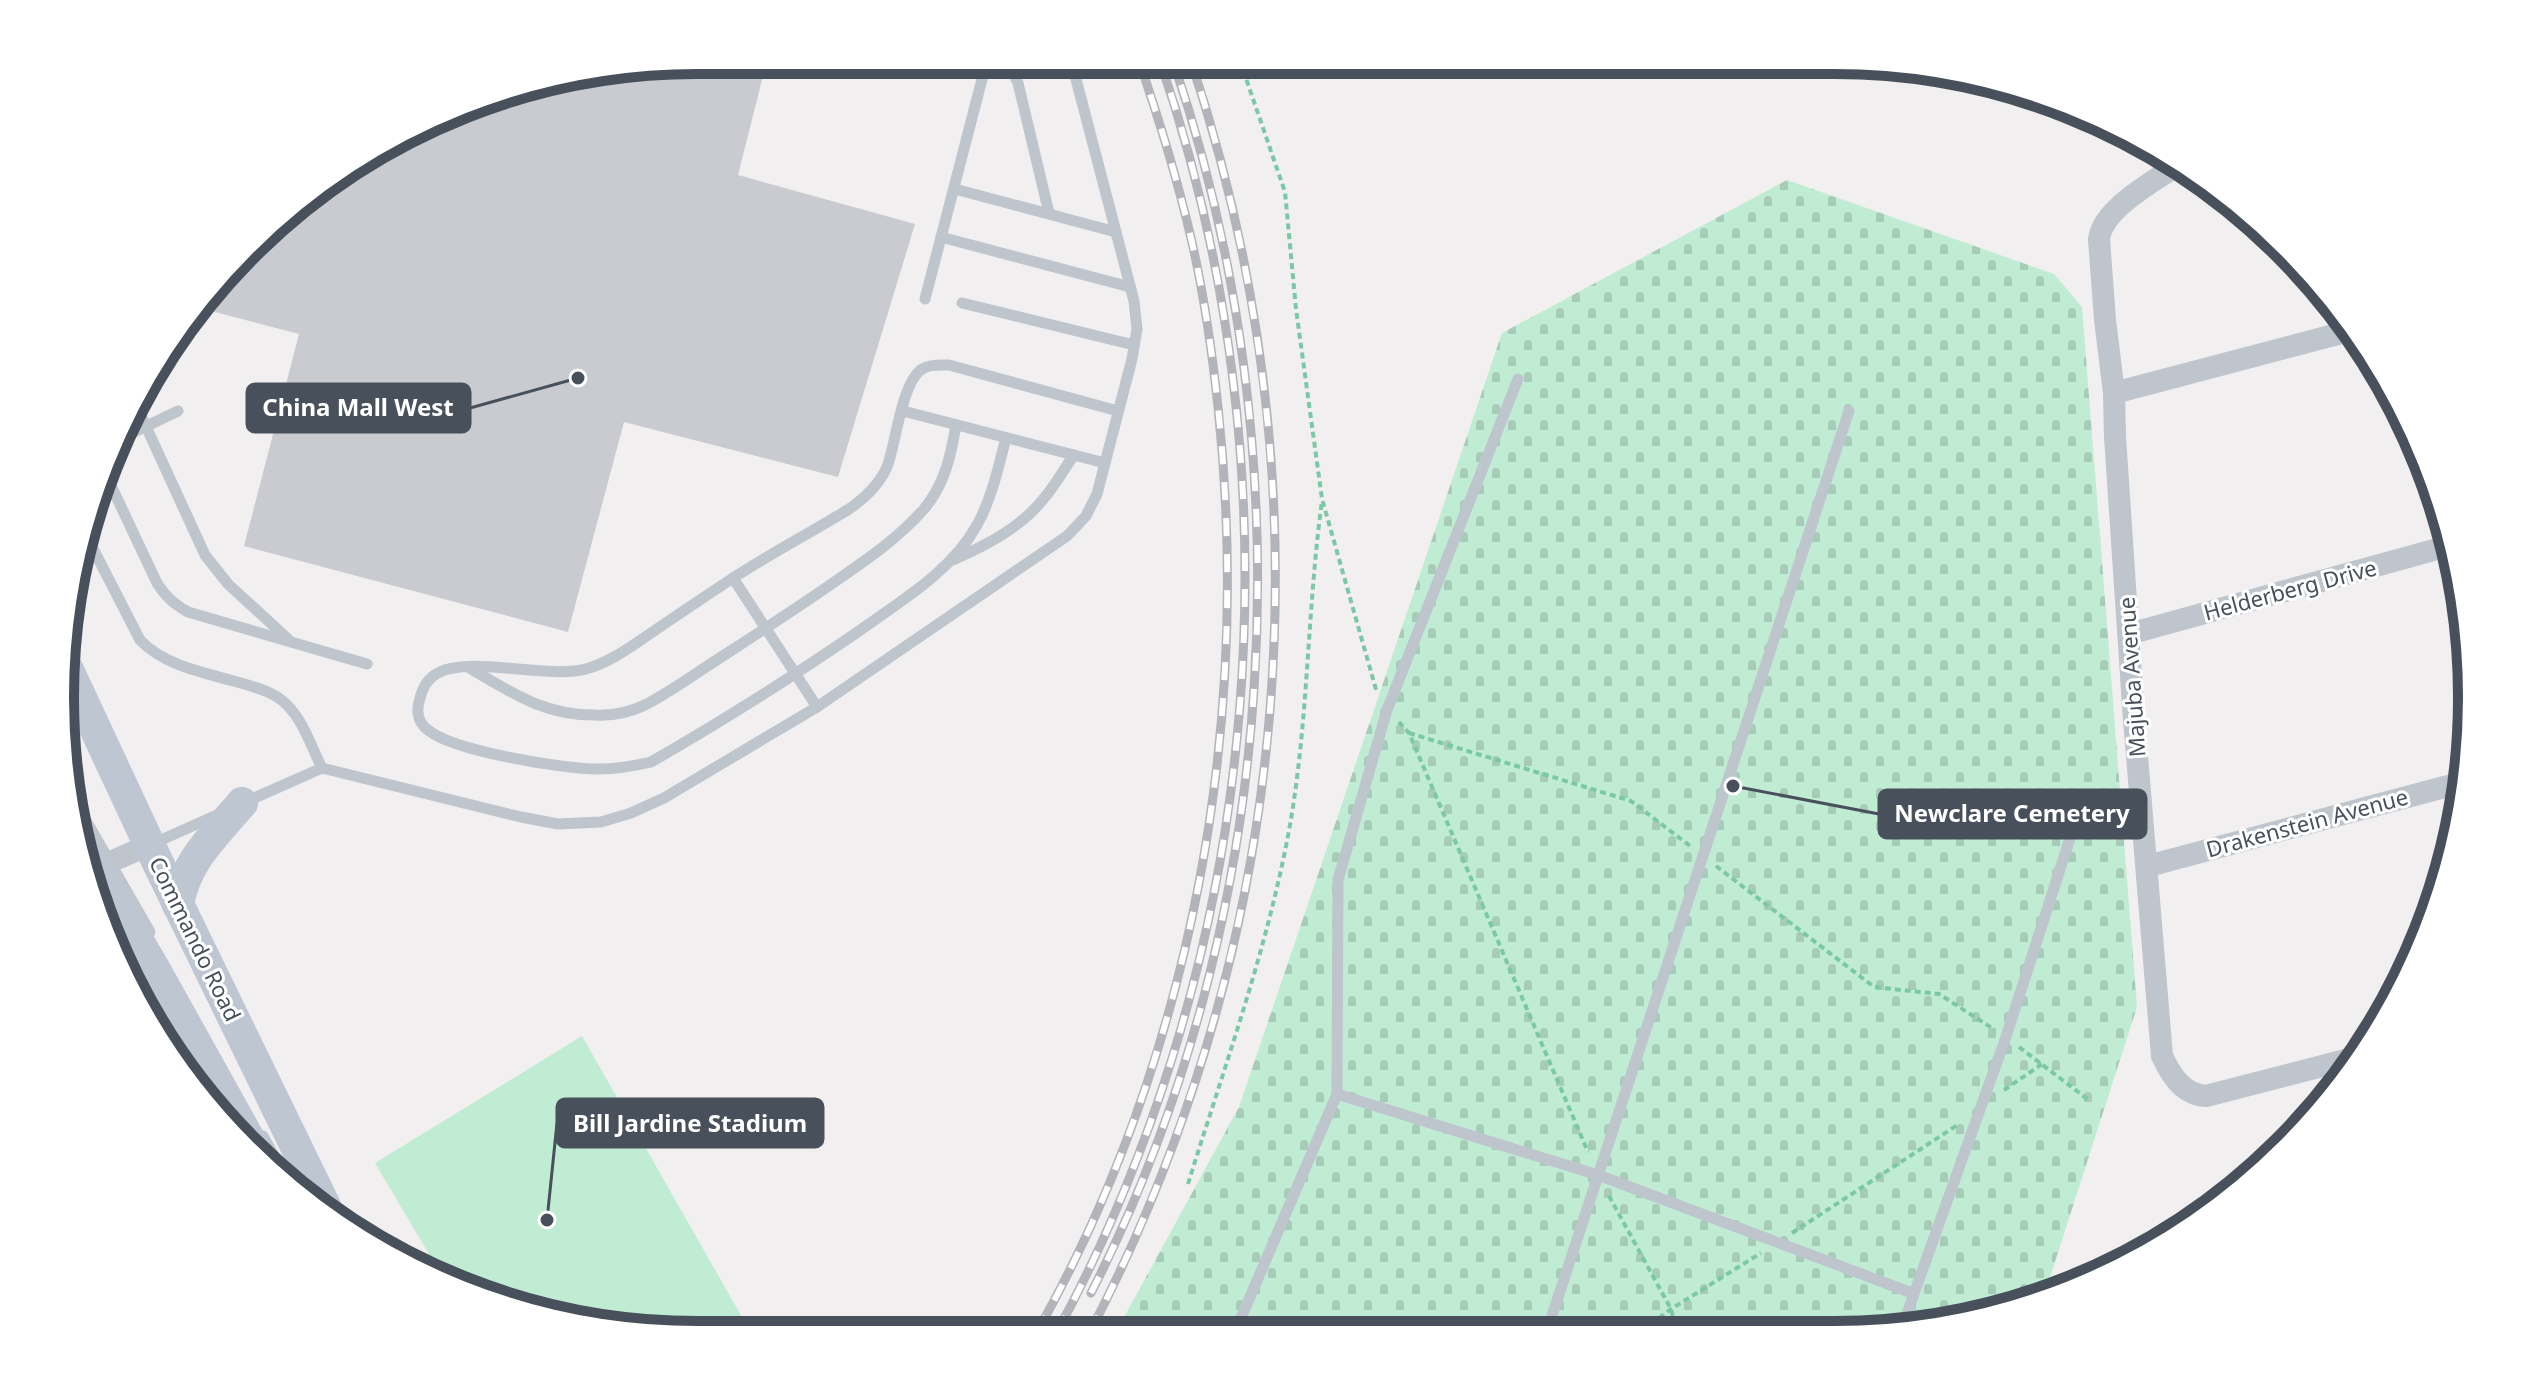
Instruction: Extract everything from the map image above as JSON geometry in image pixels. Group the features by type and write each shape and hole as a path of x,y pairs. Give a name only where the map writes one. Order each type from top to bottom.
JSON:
{"main road":[{"name":"Commando Road","path":"74,685 139,844 178,905 318,1192"},
{"path":"178,905 181,888 191,865 242,803"},
{"name":"Commando Road","path":"97,865 155,970 254,1135"}],"street":[{"name":"Majuba Avenue","path":"2169,172 2116,210 2100,230 2162,1056 2175,1080 2187,1090 2206,1096 2331,1075"},
{"path":"2114,393 2340,333"},
{"name":"Helderberg Drive","path":"2129,634 2440,548"},
{"name":"Drakenstein Avenue","path":"2148,866 2452,785"},
{"path":"97,865 139,844"}],"lane":[{"path":"925,299 984,74"},
{"path":"1014,74 1049,213"},
{"path":"301,1179 139,844 322,768 558,824 601,822 631,813 664,798 817,707 1067,536 1086,516 1097,494 1137,329 1130,287 1075,74"},
{"path":"955,189 1116,232"},
{"path":"941,237 1130,287"},
{"path":"962,303 1134,345"},
{"path":"1006,438 992,491 976,527 950,561 908,597 796,675 651,762 597,769 532,762 441,737 428,731 419,720 417,707 422,690 432,677 448,668 466,666 548,673 574,672 596,666 625,651 733,578 849,509 866,497 886,469 914,376 922,368 949,365 1118,411"},
{"path":"1240,1321 1337,1094 1338,880 1387,710 1518,379"},
{"path":"133,432 178,411"},
{"path":"903,411 1105,463"},
{"path":"1550,1321 1849,411"},
{"path":"141,416 205,555 228,584 292,642"},
{"path":"466,666 524,700 552,711 594,715 623,713 646,704 766,629 905,530 940,485 951,457 956,425"},
{"path":"950,561 983,547 1020,523 1044,499 1074,455"},
{"path":"111,486 157,583 175,605 188,612 367,664"},
{"path":"92,547 140,640 151,651 165,659 268,691 284,702 296,716 322,768"},
{"path":"733,578 817,707"},
{"path":"1905,1317 2006,1037 2081,804"},
{"path":"97,865 156,942"},
{"path":"1337,1094 1598,1175 1912,1293"}],"path":[{"path":"1244,74 1285,192 1296,309 1322,499 1375,691 1387,710 1409,733 1598,1175 1671,1309 1674,1321"},
{"path":"1188,1184 1262,944 1285,850 1310,655 1313,564 1322,499"},
{"path":"1409,733 1631,801 1874,987 1939,994 2006,1037 2090,1101"},
{"path":"1655,1321 1948,1132 2042,1064"}],"green space":[{"path":"1787,180 2054,274 2082,307 2137,1007 2048,1283 1956,1309 1875,1320 1122,1321 1239,1107 1502,333"},
{"path":"582,1036 744,1321 616,1316 536,1300 459,1274 434,1263 375,1163"}],"building":[{"path":"763,74 738,175 915,224 838,477 624,422 568,632 244,546 299,334 209,310 286,229 351,179 422,138 459,121 536,95 576,86 657,75"}],"railway":[{"path":"1043,1321 1091,1225 1136,1115 1172,1001 1199,884 1217,766 1226,646 1226,526 1218,407 1207,322 1191,238 1143,74"},
{"path":"1062,1321 1127,1184 1181,1029 1218,870 1240,707 1245,544 1233,380 1205,219 1164,74"},
{"path":"1091,1293 1155,1149 1203,998 1236,843 1254,685 1257,526 1244,368 1216,212 1177,74"},
{"path":"1095,1321 1159,1181 1212,1025 1249,867 1270,707 1275,545 1263,383 1235,221 1195,74"}],"place":[{"name":"China Mall West","path":"578,378"},
{"name":"Newclare Cemetery","path":"1733,786"},
{"name":"Bill Jardine Stadium","path":"547,1220"}]}
